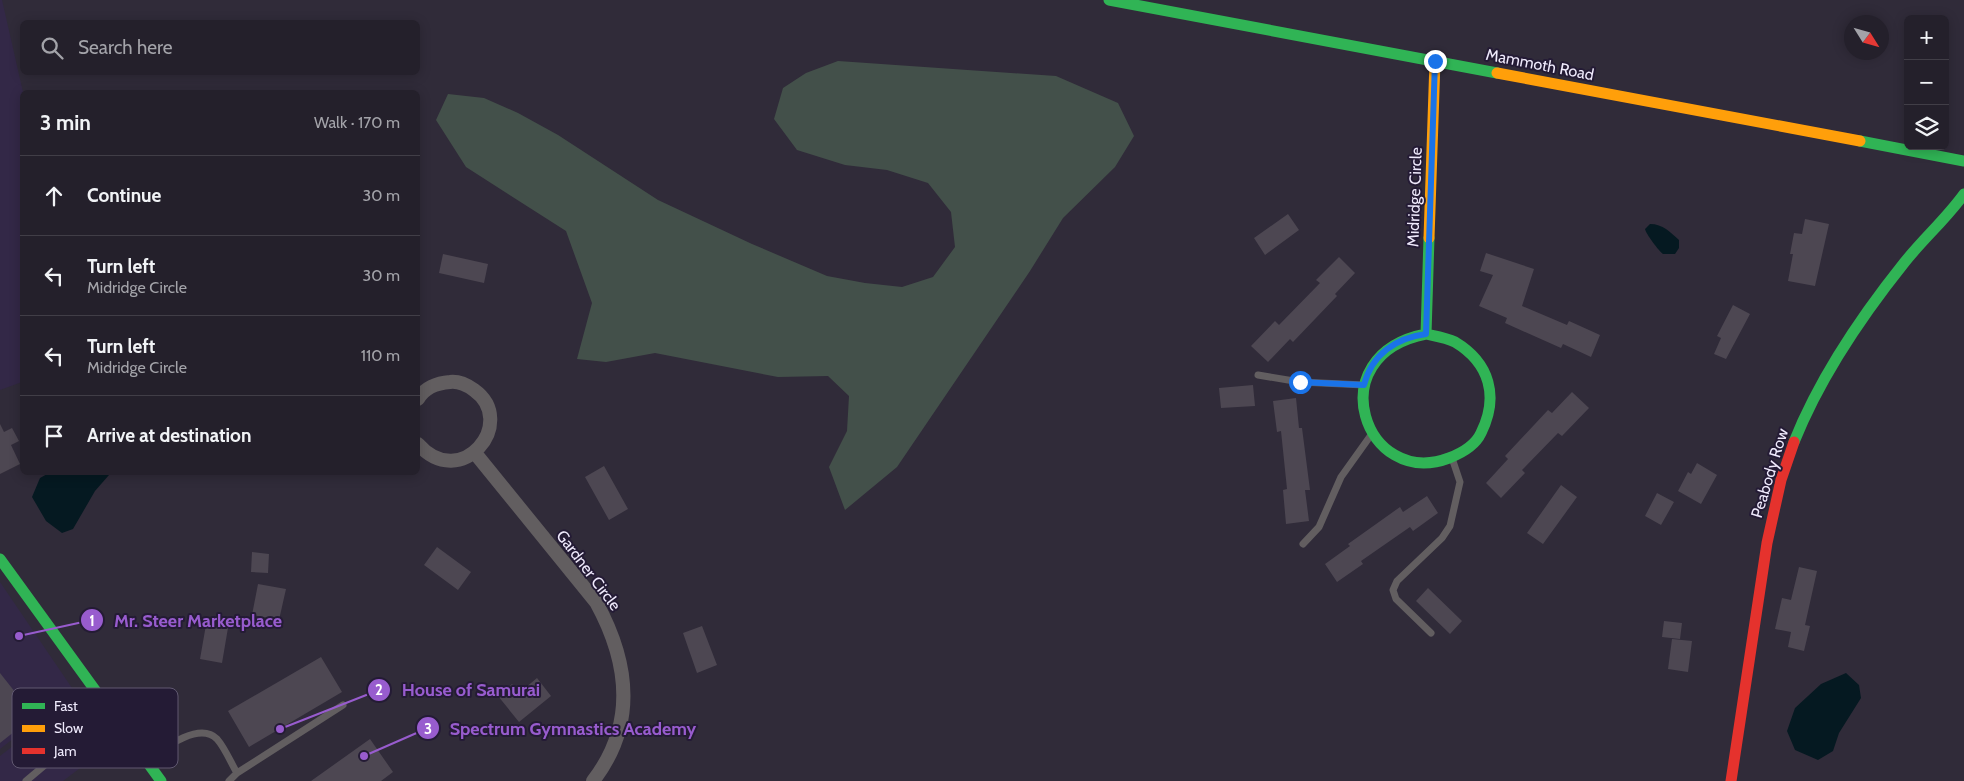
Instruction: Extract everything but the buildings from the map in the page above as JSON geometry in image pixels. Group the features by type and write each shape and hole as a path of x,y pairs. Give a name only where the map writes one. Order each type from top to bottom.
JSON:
{"street":[{"name":"Mammoth Road","path":"1110,0 1964,161"},
{"name":"Midridge Circle","path":"1426,334 1435,61"},
{"name":"Peabody Row","path":"1731,781 1763,561 1779,485 1791,447 1816,393 1858,327 1905,262 1964,194"},
{"path":"1426,334 1450,339 1471,352 1485,371 1489,383 1491,408 1483,431 1466,450 1452,458 1432,463 1407,460 1385,448 1372,433 1364,415 1362,402 1364,385 1372,365 1389,346 1407,338 1426,334"},
{"path":"420,397 429,388 441,382 461,383 468,385 479,393 486,404 490,417 489,430 484,443 475,453 464,459 451,461 438,459 427,454 420,446"},
{"name":"Gardner Circle","path":"475,453 596,602 614,640 622,676 623,708 621,724 610,753 592,781"},
{"path":"0,559 93,688"},
{"path":"152,768 161,781"}],"lane":[{"path":"1258,375 1300,382 1364,385"},
{"path":"1303,544 1319,527 1341,477 1372,433"},
{"path":"1431,633 1396,599 1393,590 1397,581 1442,538 1450,526 1460,482 1452,458"},
{"path":"229,781 343,704"},
{"path":"178,740 199,734 210,735 216,738 237,774"},
{"path":"26,781 41,768"}],"shaded area":[{"path":"0,0 2,0 23,90 20,90 20,383 0,390"},
{"path":"838,61 1056,76 1118,103 1134,136 1115,167 1063,218 1030,271 897,467 845,510 829,467 847,431 849,396 828,376 778,377 655,353 606,362 577,359 592,303 566,231 466,167 436,120 448,94 484,98 518,113 558,135 658,200 752,244 827,276 902,287 933,277 955,247 951,212 928,183 887,170 845,165 797,150 774,119 783,88 806,73"},
{"path":"0,582 72,688 12,688 12,740 0,749"},
{"path":"12,747 12,768 80,768 63,781 0,781 0,756"}],"water":[{"path":"1650,224 1663,227 1679,240 1679,248 1675,254 1663,254 1659,250 1645,229"},
{"path":"45,475 109,475 95,491 73,529 62,533 46,521 32,497 40,478"},
{"path":"1846,673 1859,685 1861,698 1839,733 1833,751 1818,760 1795,750 1787,731 1795,708 1821,684"}],"traffic: fast":[{"path":"1109,0 1497,73"},
{"path":"1860,141 1964,161"},
{"path":"1794,442 1804,418 1829,371 1872,305 1904,263 1964,194"},
{"path":"1426,334 1445,338 1467,350 1483,371 1488,382 1490,394 1486,420 1481,433 1472,445 1449,458 1419,463 1395,455 1376,438 1365,416 1364,391 1372,367 1393,347 1426,334 1429,238"},
{"path":"0,559 94,688"},
{"path":"152,768 161,781"}],"traffic: slow":[{"path":"1429,238 1435,61"},
{"path":"1497,73 1860,141"}],"traffic: jam":[{"path":"1731,781 1767,543 1781,480 1794,442"}],"place":[{"name":"Mr. Steer Marketplace","path":"19,636"},
{"name":"House of Samurai","path":"280,729"},
{"name":"Spectrum Gymnastics Academy","path":"364,756"}],"route":[{"path":"1300,382 1364,385 1372,365 1389,346 1413,336 1426,334 1435,61"}]}
